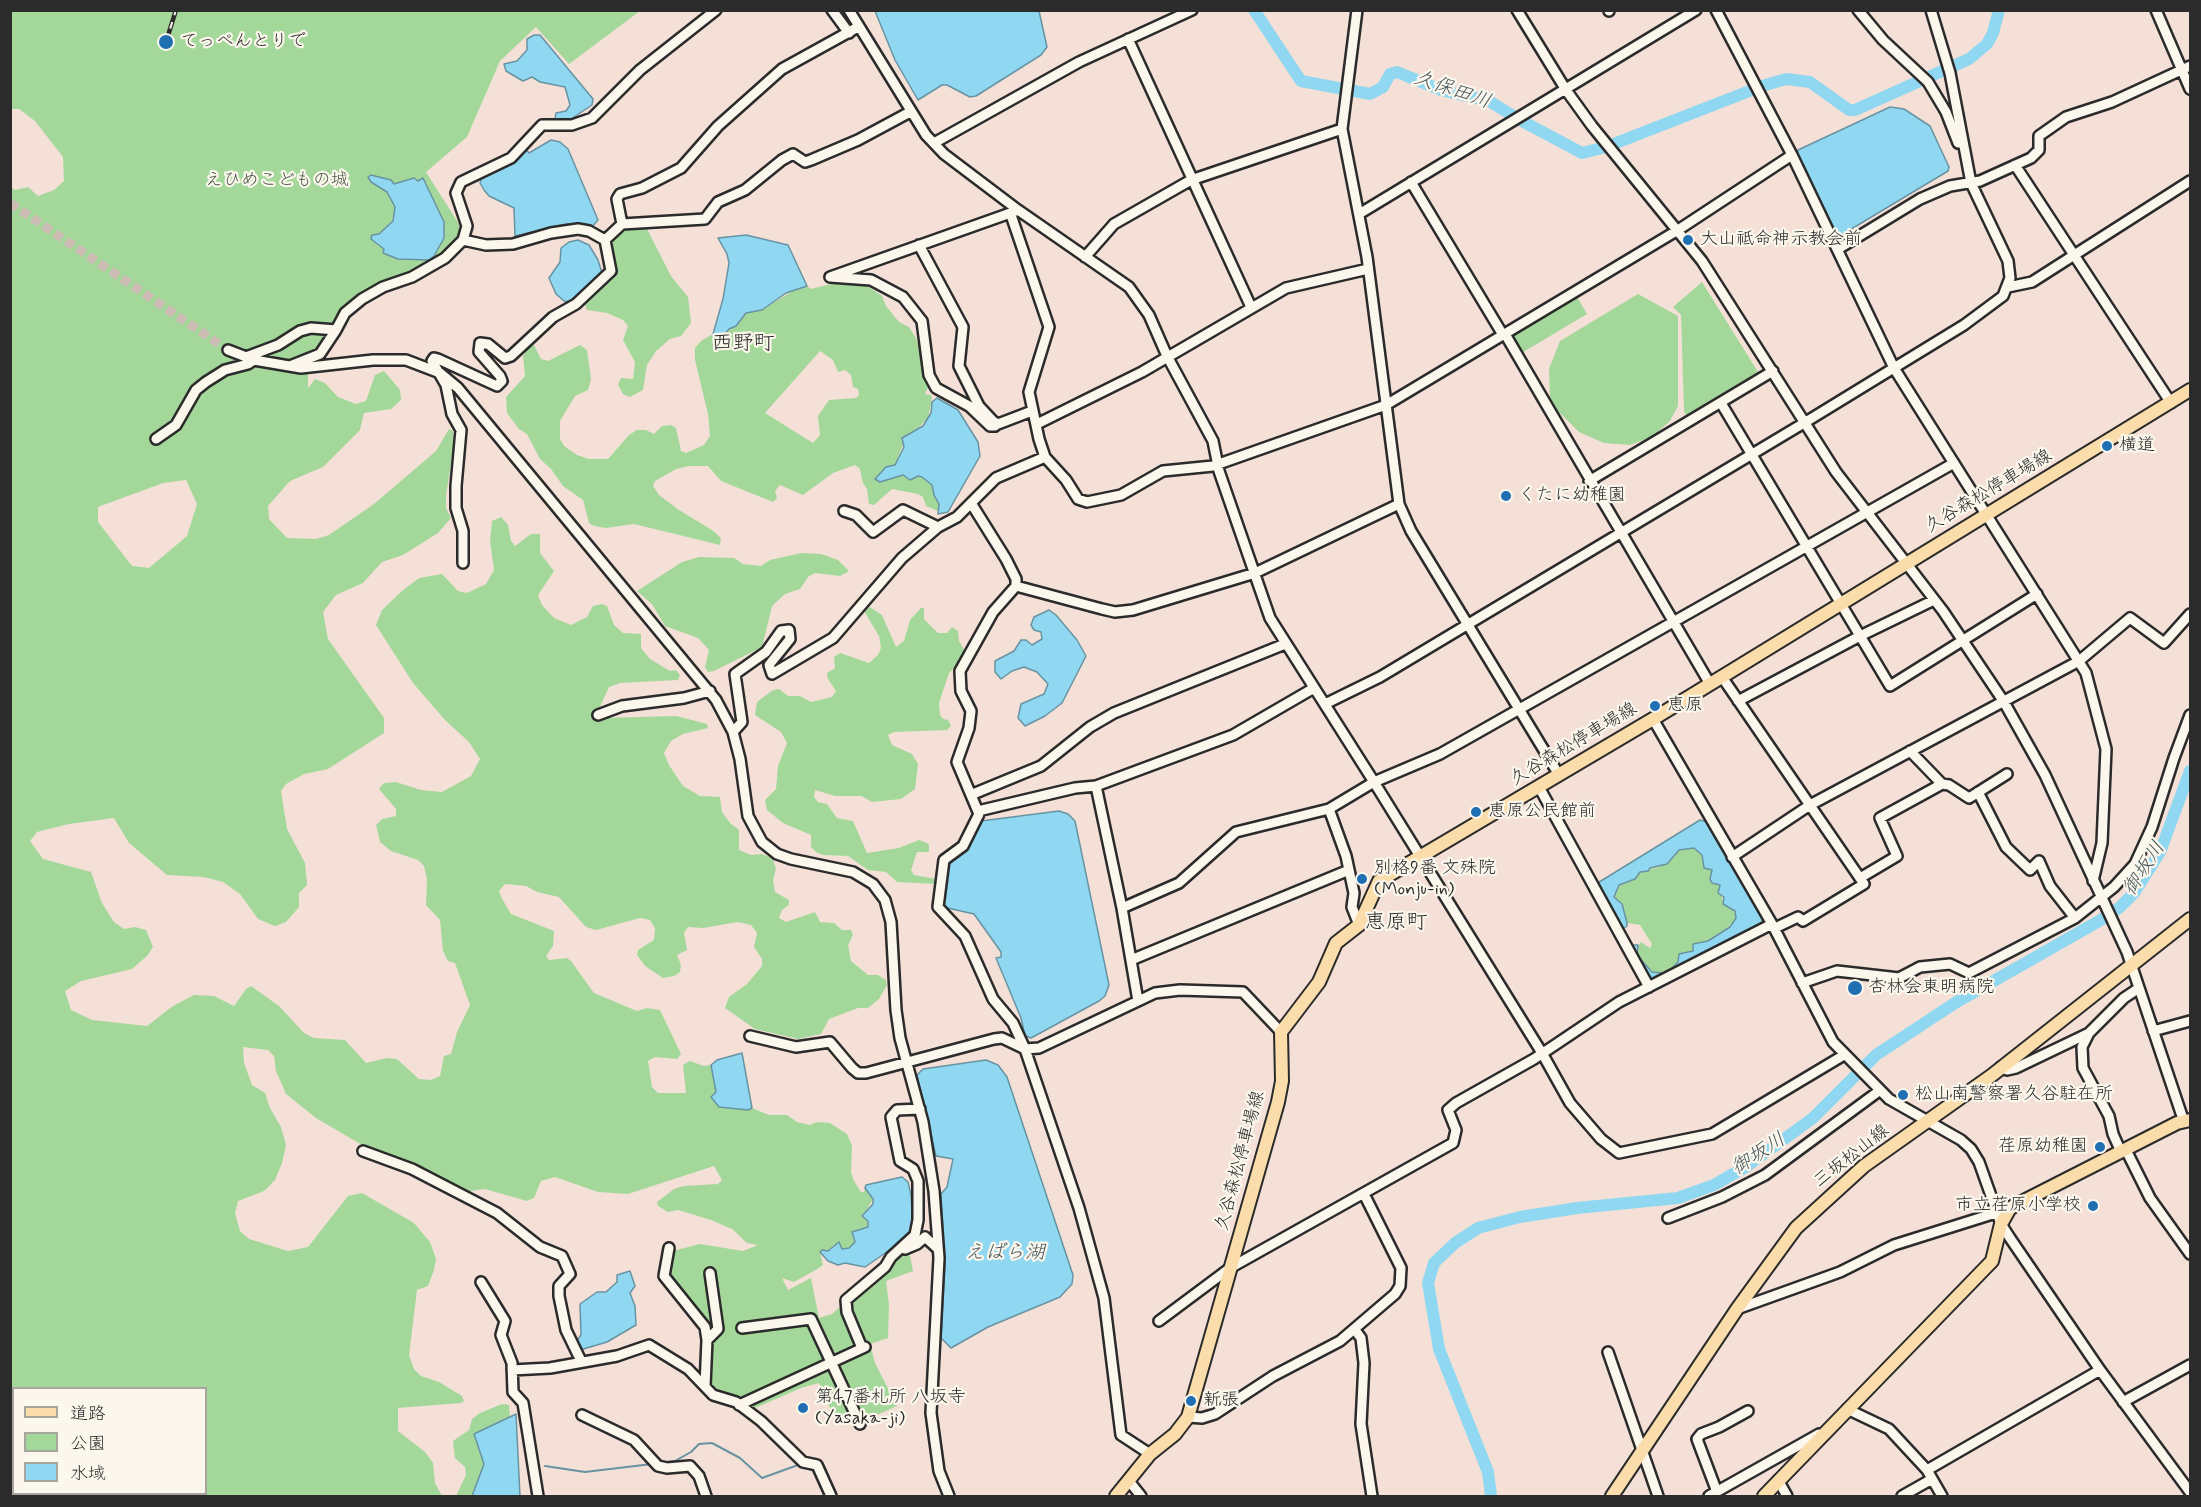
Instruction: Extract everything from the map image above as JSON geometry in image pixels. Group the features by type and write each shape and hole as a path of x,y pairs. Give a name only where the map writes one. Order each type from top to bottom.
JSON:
{"main road":[{"name":"久谷森松停車場線","path":"1116,1497 1150,1455 1175,1434 1188,1417 1278,1102 1282,1081 1281,1032 1319,982 1335,943 1359,925 1379,880 1653,719 2190,390"},
{"name":"三坂松山線","path":"1612,1497 1737,1309 1796,1228 1823,1201 1864,1167 2001,1067 2190,919"},
{"path":"1764,1497 1824,1431 1992,1261 1999,1218 2010,1208 2187,1121"}],"street":[{"path":"290,366 321,354 345,313 362,299 434,265 463,240 466,219 456,193 461,182 511,158 542,125 572,125 592,118 640,69 716,10"},
{"path":"832,10 849,33"},
{"path":"849,10 910,112 934,143 1015,212 1129,287 1149,315 1167,356 1205,422 1213,441 1218,464 1256,573 1261,598 1285,644 1374,782 1582,1118 1619,1153 1712,1134 1723,1130 1847,1059"},
{"path":"934,143 1029,87 1192,10"},
{"path":"1357,10 1342,129 1368,269 1399,504 1411,531 1559,775"},
{"path":"1530,10 1519,13 1566,90 1678,230 1730,302 1804,423 1867,513 1964,640 2004,702 2045,775 2115,925 2187,1121"},
{"path":"1359,214 1696,10"},
{"path":"1716,10 1792,155 1894,368 2079,661 2091,686 2106,749 2102,843 2093,881"},
{"path":"1858,10 1883,40 1928,83 1941,93 1953,91"},
{"path":"1931,10 1949,68 1966,165"},
{"path":"2156,10 2187,68 2190,89"},
{"path":"622,224 617,200 620,194 642,188 681,168 718,126 782,69 858,27"},
{"path":"1128,39 1251,307"},
{"path":"1838,249 1920,199 1950,186 1971,183 2036,155 2039,150 2039,136 2066,117 2112,102 2187,68"},
{"path":"1325,704 1380,676 1620,534 1894,368 1996,303 2008,287 2008,261 1971,183 1946,112 1928,83"},
{"path":"604,240 622,224 705,219 718,202 745,190 793,154 805,162 811,160 858,140 910,112"},
{"path":"1085,257 1114,224 1191,180 1342,129"},
{"path":"1015,212 1048,327 1032,376 1029,392 1032,411 1045,457 1066,480 1078,499 1087,502 1121,495 1163,471 1218,464 1386,405 1678,230 1792,155"},
{"path":"2015,165 2171,403"},
{"path":"2008,287 2032,282 2190,181"},
{"path":"1412,183 1710,684"},
{"path":"1015,212 830,277 871,280 903,297 922,321 929,375 936,388 969,406 990,426 1032,411"},
{"path":"463,240 486,245 513,244 551,233 578,229 589,231 604,240 611,271 576,304 553,317 511,356 505,358 488,344 480,343 479,352 500,376 500,384 493,386 434,358 432,361 446,385 452,414 461,430 456,508 463,531 463,563"},
{"path":"919,245 963,327 958,360 961,373 979,406 997,423"},
{"path":"1037,424 1142,372 1251,307 1298,283 1368,269"},
{"path":"156,439 176,424 196,390 225,370 248,364 250,359 300,331 336,330"},
{"path":"228,350 250,359 310,368 389,359 422,364 440,373 458,388 710,690 733,732 740,759 748,816 762,842 777,854 791,859 852,872 873,884 885,900 891,921 896,1010 931,1164 938,1249 930,1413 939,1471 950,1497"},
{"path":"1589,481 1773,371"},
{"path":"1721,403 1890,686 2037,594"},
{"path":"733,732 742,722 734,677 738,670 766,652 785,628 791,634 790,639 769,665 768,669 772,674 804,653 828,643 902,558 938,527 957,517 996,478 1045,457"},
{"path":"1122,908 1179,883 1236,832 1329,809 1374,782 1440,754 1954,463"},
{"path":"971,502 1006,559 1016,579 1016,586 993,612 960,671 961,691 971,711 969,728 957,762 973,794 978,817 965,842 944,860 938,907 964,936 993,999 1013,1023 1025,1049 1079,1208 1104,1298 1121,1435 1150,1455"},
{"path":"1016,586 1102,609 1122,612 1256,573 1399,504"},
{"path":"844,511 856,515 873,532 883,528 903,510 938,527"},
{"path":"1738,701 1860,636 1934,600"},
{"path":"1732,856 1810,805 2079,661 2130,618 2164,643 2190,614"},
{"path":"973,794 1041,766 1090,727 1114,713 1285,644"},
{"path":"1159,1321 1230,1268 1453,1143 1456,1130 1448,1110 1542,1053 1583,1024 1648,987 1773,926 1798,917 1803,921 1864,884 1722,677"},
{"path":"978,810 1075,788 1096,786 1233,735 1314,688"},
{"path":"598,715 622,706 684,698 710,690"},
{"path":"1802,983 1837,971 1899,978 1920,967 1950,964 1969,973 2075,918 2102,898 2126,875 2145,844 2190,715"},
{"path":"1653,719 1773,926 1824,1028 1847,1059 1879,1091 1927,1122 1961,1140 1971,1149 1979,1162 1999,1218 2100,1370 2190,1492"},
{"path":"1910,751 1942,784"},
{"path":"1860,878 1898,856 1880,818 1942,784 1949,785 1969,798 2007,774"},
{"path":"1096,786 1122,908 1138,1001"},
{"path":"1539,787 1648,987"},
{"path":"1978,792 2006,847 2030,870 2039,861 2050,886 2075,918"},
{"path":"1329,809 1346,856 1354,893 1352,908 1359,925"},
{"path":"1131,960 1349,870"},
{"path":"2139,988 2124,998 2089,1033 2082,1047 2083,1068 2109,1116 2113,1134 2150,1198 2190,1254"},
{"path":"750,1036 796,1047 830,1042 858,1073 908,1063 994,1039 1002,1038 1025,1049 1039,1048 1138,1001 1166,992 1236,990 1248,995 1263,1015 1281,1032"},
{"path":"2153,1031 2190,1021"},
{"path":"2001,1067 2007,1070 2016,1068 2089,1033"},
{"path":"1668,1218 1722,1197 1765,1175 1879,1091"},
{"path":"739,1405 864,1347 847,1312 846,1300 885,1267 911,1240 918,1228 918,1181 913,1169 900,1161 891,1117 897,1110 920,1109"},
{"path":"363,1151 412,1169 497,1214 540,1246 562,1256 570,1274 559,1286 566,1330 581,1361"},
{"path":"1188,1417 1202,1418 1215,1414 1273,1376 1340,1341 1395,1294 1401,1277 1398,1259 1364,1194"},
{"path":"1737,1309 1840,1272 1894,1245 1999,1218"},
{"path":"898,1252 917,1244 925,1237 938,1249"},
{"path":"669,1248 664,1276 701,1320 707,1340 705,1386"},
{"path":"707,1340 718,1329 710,1273"},
{"path":"481,1282 505,1321 501,1335 508,1348 513,1370 513,1392 523,1403 538,1497"},
{"path":"742,1328 811,1319 860,1424"},
{"path":"1355,1330 1360,1338 1364,1363 1361,1424 1372,1497"},
{"path":"513,1370 550,1368 617,1356 650,1345 688,1369 713,1395 739,1405 760,1421 803,1462 817,1466 831,1497"},
{"path":"1608,1352 1658,1497"},
{"path":"2123,1402 2190,1365"},
{"path":"1902,1497 1930,1475 2100,1370"},
{"path":"1847,1409 1889,1429 1930,1475 1942,1497"},
{"path":"1748,1410 1719,1427 1701,1434 1697,1439 1713,1494 1824,1431"},
{"path":"582,1415 634,1440 656,1464 667,1468 690,1466 699,1476 706,1497"},
{"path":"1129,1480 1140,1497"},
{"path":"1778,1480 1787,1497"}],"green space":[{"name":"えひめこどもの城","path":"11,11 640,11 569,64 536,27 500,61 467,137 426,172 459,224 463,247 451,259 416,281 380,293 349,314 329,353 308,362 308,388 315,379 325,383 338,397 356,404 366,401 375,375 384,371 400,390 401,400 391,409 364,413 360,430 323,467 290,481 268,506 269,519 287,538 316,539 329,535 374,504 436,451 449,429 453,431 454,445 446,495 446,508 451,518 438,533 403,555 382,562 363,583 336,595 323,612 328,639 384,718 384,733 328,769 304,774 286,784 281,791 287,829 305,863 307,885 299,893 299,907 286,922 275,926 258,919 240,894 223,882 204,877 167,875 129,843 114,818 69,824 37,832 30,841 43,859 91,872 102,903 114,922 124,929 135,927 146,930 153,947 147,956 132,969 81,981 65,991 71,1010 92,1020 147,1026 173,1006 194,995 214,996 234,1006 246,989 251,986 279,1006 304,1033 314,1038 345,1040 366,1063 387,1058 397,1059 419,1079 431,1080 440,1076 444,1056 451,1054 457,1032 470,1005 455,963 448,961 443,951 440,920 426,905 427,879 424,866 418,860 391,851 380,842 376,825 382,819 396,816 396,809 379,789 384,783 396,782 421,790 442,792 471,776 480,759 469,742 445,720 413,683 376,625 382,610 419,578 442,574 458,591 467,593 486,584 494,570 490,541 492,521 501,517 508,525 511,541 515,546 531,534 540,534 540,553 554,571 538,595 542,605 554,618 571,625 587,617 593,606 602,604 607,606 614,625 623,633 641,634 641,648 650,659 670,671 676,670 680,675 678,680 620,683 609,687 598,711 602,718 676,716 707,724 708,728 683,734 671,741 664,753 683,786 700,796 720,797 722,812 739,830 739,850 751,855 762,854 772,858 776,868 773,881 775,892 789,900 789,905 782,910 779,918 786,922 815,912 820,922 834,923 842,930 851,930 853,935 848,945 851,961 868,975 878,975 886,980 887,985 879,999 868,1008 858,1008 829,1019 821,1034 798,1039 755,1029 725,1008 729,997 747,984 762,966 762,959 754,947 757,933 751,925 738,922 703,928 688,927 684,933 687,950 677,955 681,965 680,972 663,978 645,966 637,955 638,950 654,940 655,928 650,920 640,918 596,930 586,927 559,897 537,892 526,886 505,884 499,891 501,897 511,914 554,931 553,946 546,956 549,960 567,958 571,961 594,993 637,1011 647,1008 660,1010 681,1054 677,1059 655,1057 648,1061 652,1087 658,1093 686,1093 683,1065 690,1061 704,1066 711,1065 716,1092 712,1097 719,1107 752,1108 769,1115 787,1115 797,1122 810,1125 817,1122 830,1123 847,1134 852,1146 851,1172 854,1181 861,1192 864,1192 865,1188 873,1199 862,1218 867,1218 868,1227 852,1235 855,1242 849,1248 842,1249 834,1245 828,1251 820,1252 823,1265 819,1268 794,1282 782,1278 788,1290 811,1278 819,1318 832,1314 898,1256 909,1250 913,1271 886,1281 889,1304 888,1338 870,1344 875,1363 897,1406 865,1420 837,1424 819,1383 801,1388 753,1409 740,1399 709,1385 708,1328 704,1315 672,1280 669,1265 673,1251 700,1244 743,1251 758,1245 747,1243 732,1229 711,1220 678,1210 668,1212 658,1206 657,1202 674,1189 684,1186 718,1184 722,1180 714,1166 628,1194 598,1192 555,1177 541,1181 534,1198 527,1201 485,1189 470,1191 362,1145 316,1118 286,1094 276,1071 274,1056 268,1050 243,1047 244,1063 252,1085 265,1093 270,1108 281,1127 286,1145 275,1180 264,1191 238,1201 235,1213 240,1231 249,1239 288,1251 308,1247 348,1196 362,1193 414,1223 430,1242 436,1259 434,1270 428,1286 417,1290 409,1355 414,1369 421,1376 439,1382 462,1396 464,1401 398,1408 398,1431 425,1452 433,1463 435,1483 442,1496 11,1496 10,187 15,190 28,187 38,196 54,190 64,181 63,157 35,121 19,109 11,109","holes":["186,480 197,504 187,536 149,568 132,566 98,522 98,507 163,483"]},
{"path":"646,227 671,276 688,297 691,323 681,336 670,339 656,351 647,365 643,390 630,397 623,394 618,385 621,378 633,379 635,362 623,340 628,326 623,320 607,313 587,310 585,304 586,299 615,273 612,246 614,239 626,228"},
{"path":"1702,282 1758,372 1686,415 1681,315 1673,307"},
{"path":"863,283 882,296 886,306 899,322 909,327 916,338 929,385 925,394 931,395 932,398 928,418 904,442 895,465 880,482 903,475 910,480 918,476 922,477 932,485 939,504 938,511 926,506 923,497 918,494 892,489 874,505 869,504 860,469 855,465 833,473 803,495 780,485 775,491 777,498 773,502 721,481 708,466 689,466 676,469 655,481 653,486 659,495 679,510 712,530 721,538 720,545 634,524 606,528 594,526 589,523 583,500 563,486 551,469 540,459 527,434 519,429 507,413 506,397 525,376 523,356 529,347 534,345 541,359 548,361 580,345 587,350 591,379 588,390 575,396 560,421 560,439 564,446 577,455 589,459 608,459 629,435 637,430 646,430 654,434 662,426 671,425 676,428 681,451 686,453 704,445 710,436 708,414 695,360 695,348 701,341 713,334 724,335 736,326 746,313 762,310 799,287 807,286 811,289 831,284","holes":["820,351 833,360 838,372 845,370 851,375 853,387 858,389 859,395 856,398 829,400 818,416 820,435 813,443 765,413"]},
{"path":"1638,294 1678,316 1678,406 1670,421 1652,437 1630,445 1604,443 1579,432 1557,410 1550,397 1549,369 1560,341"},
{"path":"1576,295 1587,314 1520,354 1509,336"},
{"path":"801,553 821,554 838,560 849,571 840,576 815,573 809,576 800,589 785,594 772,606 762,647 714,671 708,672 705,667 709,650 698,638 665,626 652,604 637,591 682,562 699,557 734,558 743,564 761,566 770,560"},
{"path":"870,607 882,615 896,647 904,641 910,620 921,608 924,608 924,619 938,633 947,633 952,627 958,631 959,641 967,655 949,673 939,703 940,715 943,719 948,720 951,726 947,730 894,732 888,735 892,745 912,754 918,764 915,789 901,799 872,802 861,796 835,796 815,790 814,797 818,802 827,804 837,818 853,821 867,853 899,848 919,840 929,844 929,852 917,852 911,870 914,875 936,879 936,884 897,882 886,872 868,870 848,856 823,855 816,852 811,847 811,835 783,823 767,810 765,800 776,789 778,766 787,743 781,732 755,715 757,702 773,690 779,689 788,696 800,696 811,702 832,697 836,691 827,673 835,668 834,657 840,653 869,663 878,655 881,648 879,636 864,611"},
{"path":"1694,848 1700,851 1720,886 1723,902 1735,911 1736,918 1725,931 1708,941 1696,943 1693,951 1686,953 1671,969 1655,974 1637,955 1636,948 1641,942 1650,948 1652,944 1640,925 1627,923 1614,894 1619,885 1635,879 1638,873 1659,867 1679,850"},
{"path":"502,1404 509,1405 510,1417 474,1434 484,1464 472,1496 456,1496 466,1475 465,1467 455,1458 453,1441 469,1430 472,1419"}],"water":[{"path":"875,11 1039,11 1047,47 1041,55 976,96 970,97 947,85 942,85 918,100 895,60"},
{"path":"540,35 593,99 592,105 568,121 555,119 556,113 566,111 570,105 565,87 540,82 532,77 523,81 506,71 504,64 517,61 527,50 527,39"},
{"path":"1890,107 1904,109 1930,126 1949,167 1948,171 1838,237 1797,154 1798,150"},
{"path":"551,140 560,142 568,149 598,220 592,227 566,224 515,236 514,208 489,196 480,183 483,175 525,148 529,153"},
{"path":"371,175 391,180 394,184 414,178 418,181 423,178 444,222 444,238 434,256 429,260 398,259 383,253 384,249 371,239 372,235 379,234 393,221 395,207 387,192 371,182 368,177"},
{"path":"746,235 788,245 807,286 786,293 762,310 746,313 736,326 724,335 713,334 723,299 729,263 718,238"},
{"path":"578,240 589,245 598,260 602,273 579,297 571,302 564,301 556,294 549,278 560,262 561,248 569,242"},
{"path":"937,398 958,410 978,442 980,456 948,512 938,514 939,504 932,485 922,477 918,476 910,480 903,475 880,482 875,479 886,467 895,465 904,447 902,438 923,426 931,413 932,402"},
{"path":"1049,610 1077,640 1086,656 1062,703 1045,716 1025,726 1018,718 1021,704 1044,694 1048,684 1037,672 1024,667 1012,671 1001,679 995,672 995,661 1014,651 1021,640 1026,640 1032,645 1042,639 1041,632 1034,630 1031,625 1034,617"},
{"path":"1059,811 1068,814 1075,821 1109,985 1105,996 1099,1001 1031,1038 1025,1036 1021,1018 996,958 1001,957 1001,952 974,914 943,907 940,901 944,867 981,821"},
{"path":"1700,820 1707,822 1719,840 1762,916 1762,924 1650,980 1630,947 1632,945 1638,945 1637,955 1652,972 1663,973 1678,962 1679,954 1693,951 1693,944 1708,941 1730,927 1736,918 1735,911 1723,904 1724,897 1718,893 1720,885 1712,883 1710,879 1712,870 1704,868 1702,855 1694,848 1679,850 1667,864 1640,872 1635,879 1619,885 1614,897 1622,904 1627,923 1627,926 1621,930 1596,884"},
{"path":"742,1053 752,1108 748,1110 719,1107 711,1097 716,1092 711,1065 717,1060"},
{"name":"えばら湖","path":"986,1060 998,1065 1007,1077 1073,1275 1072,1284 1060,1297 988,1327 951,1348 941,1338 945,1265 941,1194 947,1187 953,1159 936,1156 917,1075 923,1069"},
{"path":"902,1177 908,1182 911,1195 913,1228 910,1236 865,1267 845,1263 838,1265 828,1261 820,1252 822,1250 828,1251 839,1242 842,1249 849,1248 855,1242 852,1232 868,1227 868,1221 862,1216 873,1204 873,1199 865,1188 866,1185"},
{"path":"630,1271 635,1286 630,1293 635,1306 636,1325 607,1342 580,1350 576,1342 581,1335 580,1304 597,1292 606,1292 617,1282 617,1275"},
{"path":"516,1414 520,1496 472,1496 484,1464 474,1434"}],"waterway":[{"name":"久保田川","path":"1254,10 1301,81 1370,94 1383,87 1390,74 1397,72 1441,90 1489,101 1515,117"},
{"name":"久保田川","path":"1762,86 1786,79 1810,82 1849,110 1855,110 1969,59 1987,44 1993,33 1999,10"},
{"name":"久保田川","path":"1616,143 1752,90"},
{"name":"久保田川","path":"1520,120 1582,153 1602,148"},
{"name":"御坂川","path":"1491,1496 1488,1472 1439,1349 1428,1283 1434,1263 1455,1243 1478,1228 1520,1217 1577,1208 1678,1198 1714,1185 1747,1166 1813,1118 1876,1055 1955,1003 2119,908 2134,893 2160,852 2190,771"},
{"path":"658,1463 675,1461 691,1452 699,1444 712,1443 740,1458 762,1478 798,1465 815,1471 826,1496"},
{"path":"545,1466 585,1472 652,1464"}],"tunnel":[{"path":"10,203 228,350"}],"railway":[{"path":"166,42 176,10"}],"place":[{"name":"てっぺんとりで","path":"166,42"},
{"name":"大山祗命神示教会前","path":"1688,240"},
{"name":"横道","path":"2107,446"},
{"name":"くたに幼稚園","path":"1506,496"},
{"name":"恵原","path":"1655,706"},
{"name":"恵原公民館前","path":"1476,812"},
{"name":"別格9番 文殊院 (Monju-in)","path":"1362,879"},
{"name":"杏林会東明病院","path":"1855,988"},
{"name":"松山南警察署久谷駐在所","path":"1903,1095"},
{"name":"荏原幼稚園","path":"2100,1147"},
{"name":"市立荏原小学校","path":"2093,1206"},
{"name":"新張","path":"1191,1401"},
{"name":"第47番札所 八坂寺 (Yasaka-ji)","path":"803,1408"}],"district":[{"name":"西野町","path":"743,345"},
{"name":"恵原町","path":"1396,924"}]}
